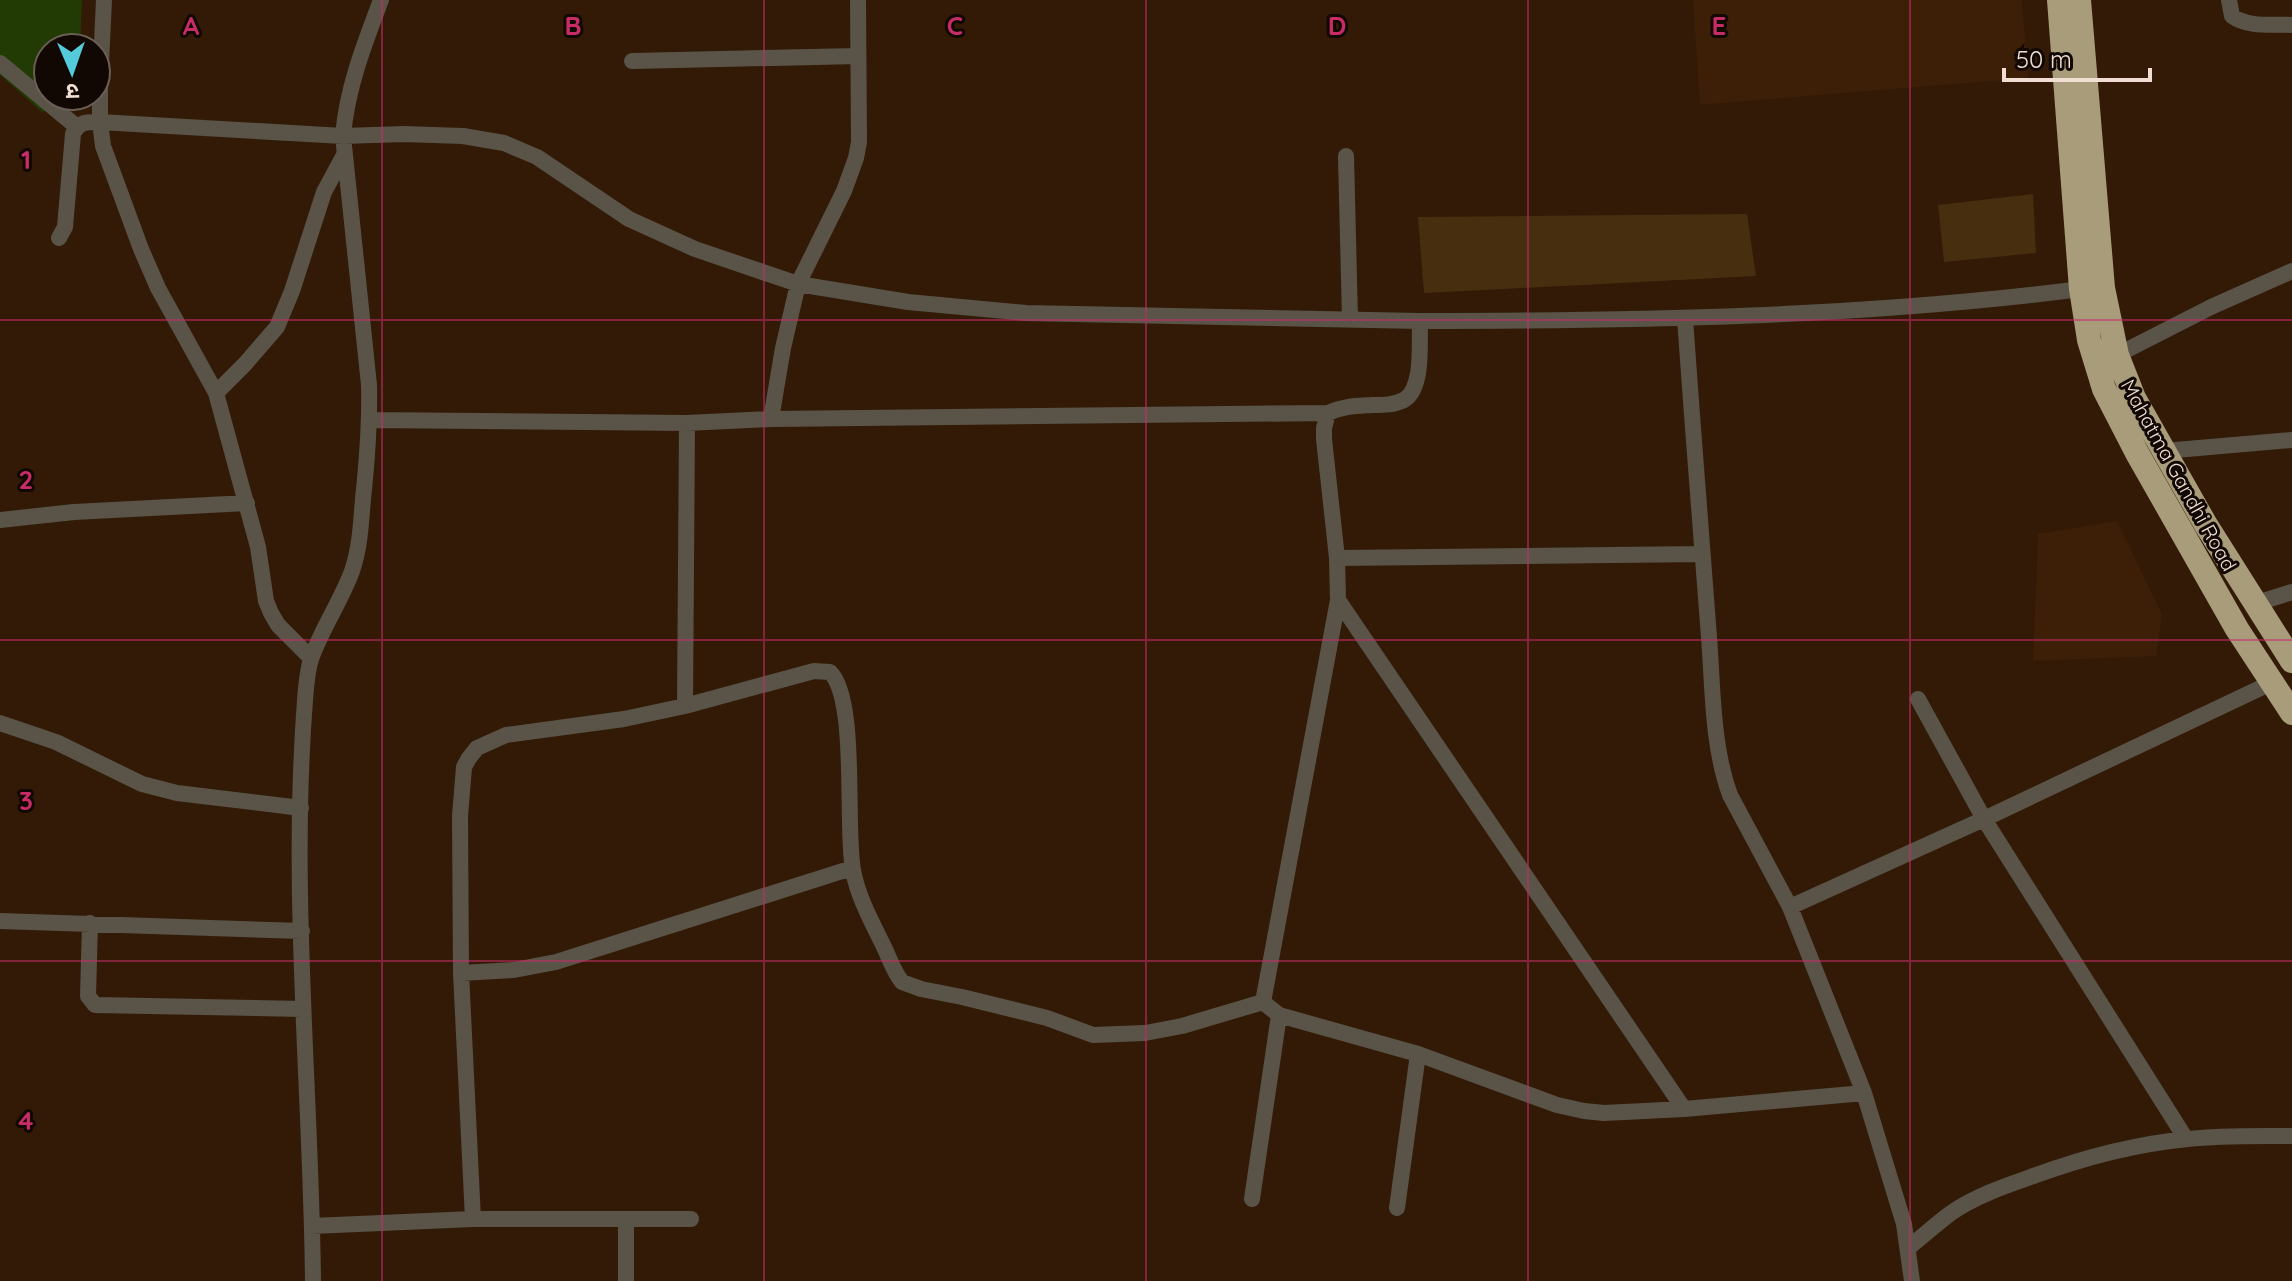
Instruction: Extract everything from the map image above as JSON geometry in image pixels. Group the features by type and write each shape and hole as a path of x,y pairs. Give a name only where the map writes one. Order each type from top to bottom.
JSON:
{"highway":[{"name":"Mahatma Gandhi Road","path":"2059,0 2081,289 2089,340 2104,389 2137,453 2271,683 2292,713"},
{"name":"Mahatma Gandhi Road","path":"2079,0 2103,288 2117,355 2134,398 2206,525 2292,661"}],"street":[{"path":"104,0 100,122 103,146 158,288 216,393 258,547 266,601 278,625 311,658"},
{"path":"313,1281 303,1009 301,808 305,702 311,658 345,588 356,559 360,533 370,420 367,359 343,136 346,106 362,47 381,0"},
{"path":"771,419 798,284 844,191 856,158 859,142 858,0"},
{"path":"2229,0 2232,16 2239,21 2292,25"},
{"path":"632,61 858,56"},
{"path":"0,63 77,127"},
{"path":"59,238 65,227 72,145 77,127 86,122 100,122 343,136 463,136 504,143 537,157 612,209 695,249 798,284 980,310 1077,315 1420,321 1685,319 1944,304 2081,289"},
{"path":"216,393 277,327 328,181 344,155"},
{"path":"1346,156 1350,320"},
{"path":"2117,355 2211,307 2292,271"},
{"path":"1685,319 1702,554 1724,780 1790,907 1864,1093 1894,1189 1908,1248 1912,1281"},
{"path":"370,420 687,423 771,419 1328,413 1339,408 1392,404 1407,398 1417,377 1420,321"},
{"path":"1263,1002 1338,600 1337,558 1324,439 1328,413"},
{"path":"685,706 687,423"},
{"path":"2164,451 2292,440"},
{"path":"0,520 74,512 247,503"},
{"path":"1337,558 1702,554"},
{"path":"2257,603 2292,592"},
{"path":"1338,600 1684,1109"},
{"path":"473,1219 461,973 460,816 464,767 469,758 477,748 506,735 624,719 814,671 830,672 838,682 847,729 852,868 866,911 898,977 909,986 1047,1018 1093,1035 1145,1033 1182,1026 1263,1002"},
{"path":"1790,907 2271,683"},
{"path":"1918,699 1984,819 2186,1139"},
{"path":"4,728 44,736 142,784 177,793 301,808"},
{"path":"461,973 523,969 556,962 852,868"},
{"path":"0,921 302,931"},
{"path":"90,923 88,996 95,1005 303,1009"},
{"path":"1263,1002 1279,1015 1418,1054 1571,1109 1604,1113 1684,1109 1864,1093"},
{"path":"1252,1199 1279,1015"},
{"path":"1397,1208 1418,1054"},
{"path":"1908,1248 1951,1213 1994,1190 2063,1165 2186,1139 2292,1136"},
{"path":"312,1226 473,1219 691,1219"},
{"path":"626,1219 626,1281"}],"shaded area":[{"path":"1693,0 2022,0 2028,78 1700,105"},
{"path":"2117,521 2162,614 2156,656 2033,661 2038,534"}],"green space":[{"path":"0,0 82,0 81,32 32,32 32,103 0,75"}],"building":[{"path":"2033,194 2036,253 1944,262 1938,205"},
{"path":"1747,214 1756,276 1424,293 1418,217"}]}
